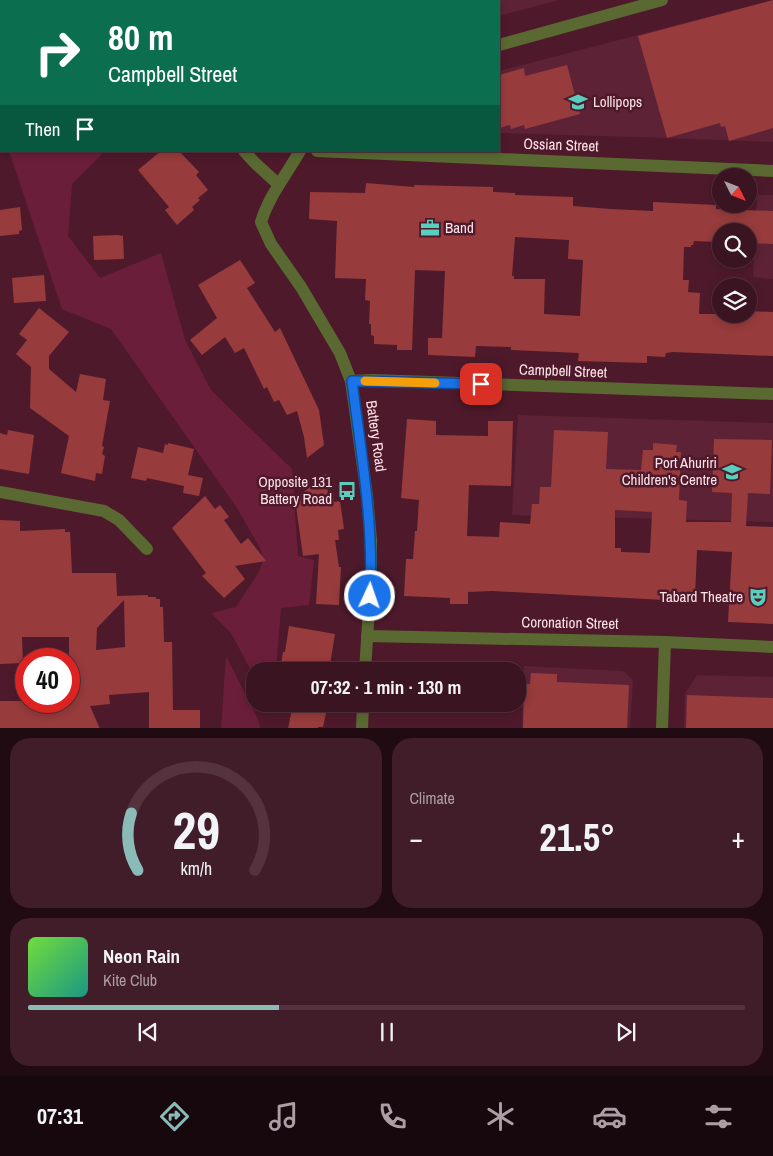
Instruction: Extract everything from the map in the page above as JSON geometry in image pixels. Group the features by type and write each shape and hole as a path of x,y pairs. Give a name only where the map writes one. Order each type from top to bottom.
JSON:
{"street":[{"path":"500,45 662,0"},
{"path":"245,152 278,184"},
{"name":"Battery Road","path":"299,152 278,184 261,222 271,244 301,287 340,353 352,381 371,540 371,577 366,662"},
{"name":"Ossian Street","path":"340,152 773,171"},
{"name":"Campbell Street","path":"352,381 372,380 773,394"},
{"path":"0,492 104,511 119,520 147,549"},
{"name":"Coronation Street","path":"367,636 665,642 773,648"},
{"path":"662,728 665,642"},
{"path":"362,728 363,712"}],"shaded area":[{"path":"500,0 559,0 500,16"},
{"path":"773,0 773,142 500,133 500,71"},
{"path":"9,152 104,152 72,184 68,236 100,278 161,253 185,340 211,390 292,469 298,556 314,560 309,605 281,608 277,662 246,662 231,633 211,613 236,607 259,572 263,561 260,548 237,508 111,329 62,309"},
{"path":"758,195 773,195 773,279 753,277 753,268 757,268 756,223"},
{"path":"518,415 773,423 773,522 512,515"},
{"path":"226,656 246,695 246,712 254,712 260,728 221,728"},
{"path":"526,666 623,671 633,680 630,728 522,728 523,712 526,712"},
{"path":"697,675 773,677 773,728 684,728 685,694"}],"building":[{"path":"773,0 773,128 729,141 725,126 721,127 720,123 667,138 638,36"},
{"path":"567,65 580,114 525,129 524,125 511,129 510,125 500,128 500,75 524,68 525,76"},
{"path":"160,152 180,152 199,172 196,175 208,190 198,198 200,200 192,207 194,210 177,225 165,210 169,207 138,170"},
{"path":"366,183 414,187 414,185 493,187 493,192 515,193 515,195 573,197 573,206 653,211 653,202 712,205 712,213 773,211 773,244 757,243 757,223 712,223 712,242 694,241 691,247 684,247 683,280 689,280 688,292 700,293 699,314 712,314 712,323 757,323 757,311 773,312 773,356 673,352 666,353 665,357 647,356 647,363 578,361 579,353 511,350 511,347 476,346 475,357 428,355 428,338 442,338 445,271 415,270 412,350 397,350 397,345 374,344 374,336 371,335 371,324 369,324 370,301 365,300 366,279 335,278 337,221 309,219 310,192 365,193","holes":["515,237 569,240 568,259 583,260 580,316 544,314 545,279 514,279 514,276 512,276"]},
{"path":"20,207 22,230 19,231 19,234 0,236 0,210"},
{"path":"93,236 123,236 124,259 94,260"},
{"path":"240,260 255,283 247,288 275,332 280,328 319,410 324,445 307,458 297,411 287,415 279,400 274,402 267,387 264,389 244,348 235,353 225,337 202,355 190,340 217,318 198,285"},
{"path":"44,275 46,301 14,303 12,278"},
{"path":"39,308 69,332 49,356 49,369 76,392 80,374 106,379 103,400 110,401 102,446 104,447 102,454 105,456 102,474 96,473 95,481 61,473 69,436 30,408 31,367 16,354 27,340 19,334"},
{"path":"407,419 436,421 436,435 488,436 488,421 513,421 511,486 469,485 467,536 499,537 500,522 530,524 532,504 539,504 540,487 551,487 554,430 608,432 606,469 641,470 643,450 653,450 653,443 677,445 676,452 681,452 679,500 687,501 686,522 731,522 732,493 712,492 714,439 772,440 770,494 748,493 746,526 773,527 773,624 728,622 732,552 697,550 695,598 684,598 684,601 492,591 468,592 468,604 450,604 450,598 404,596 406,559 413,559 419,500 401,498","holes":["615,510 652,512 650,553 621,552 621,548 615,548"]},
{"path":"8,430 34,435 29,474 0,469 0,433 7,435"},
{"path":"168,443 194,449 188,475 203,478 199,496 183,493 184,486 147,478 146,481 131,478 138,447 163,453 165,444 168,445"},
{"path":"326,474 328,493 333,492 334,502 340,501 344,529 338,530 339,540 335,540 339,567 341,567 339,605 316,604 319,554 303,556 295,499"},
{"path":"205,496 215,509 220,505 229,517 224,520 241,544 248,538 266,561 235,566 245,579 224,598 202,576 206,573 172,528"},
{"path":"0,520 20,521 20,531 65,529 65,532 70,532 72,573 116,573 117,596 148,595 148,597 160,599 160,607 163,607 164,642 172,642 173,710 200,710 200,728 149,728 149,692 109,695 110,704 90,706 100,728 0,728 0,701 15,701 15,713 80,713 80,648 69,648 69,637 22,637 22,648 15,648 15,663 0,664","holes":["124,600 125,647 96,650 97,628"]},
{"path":"289,626 335,634 330,662 281,662 283,652 285,652"},
{"path":"531,673 557,674 557,682 629,685 627,728 523,728 523,712 526,712 526,684 530,684"},
{"path":"687,695 773,698 773,728 686,728"},
{"path":"291,712 326,713 323,727 288,728"}],"slow traffic":[{"path":"365,381 435,383"}],"place":[{"name":"Lollipops","path":"578,102"},
{"name":"Band","path":"430,228"},
{"name":"Port Ahuriri Children's Centre","path":"732,472"},
{"name":"Opposite 131 Battery Road","path":"347,491"},
{"name":"Tabard Theatre","path":"758,597"}],"route":[{"path":"370,596 371,540 352,381 481,384"}]}
